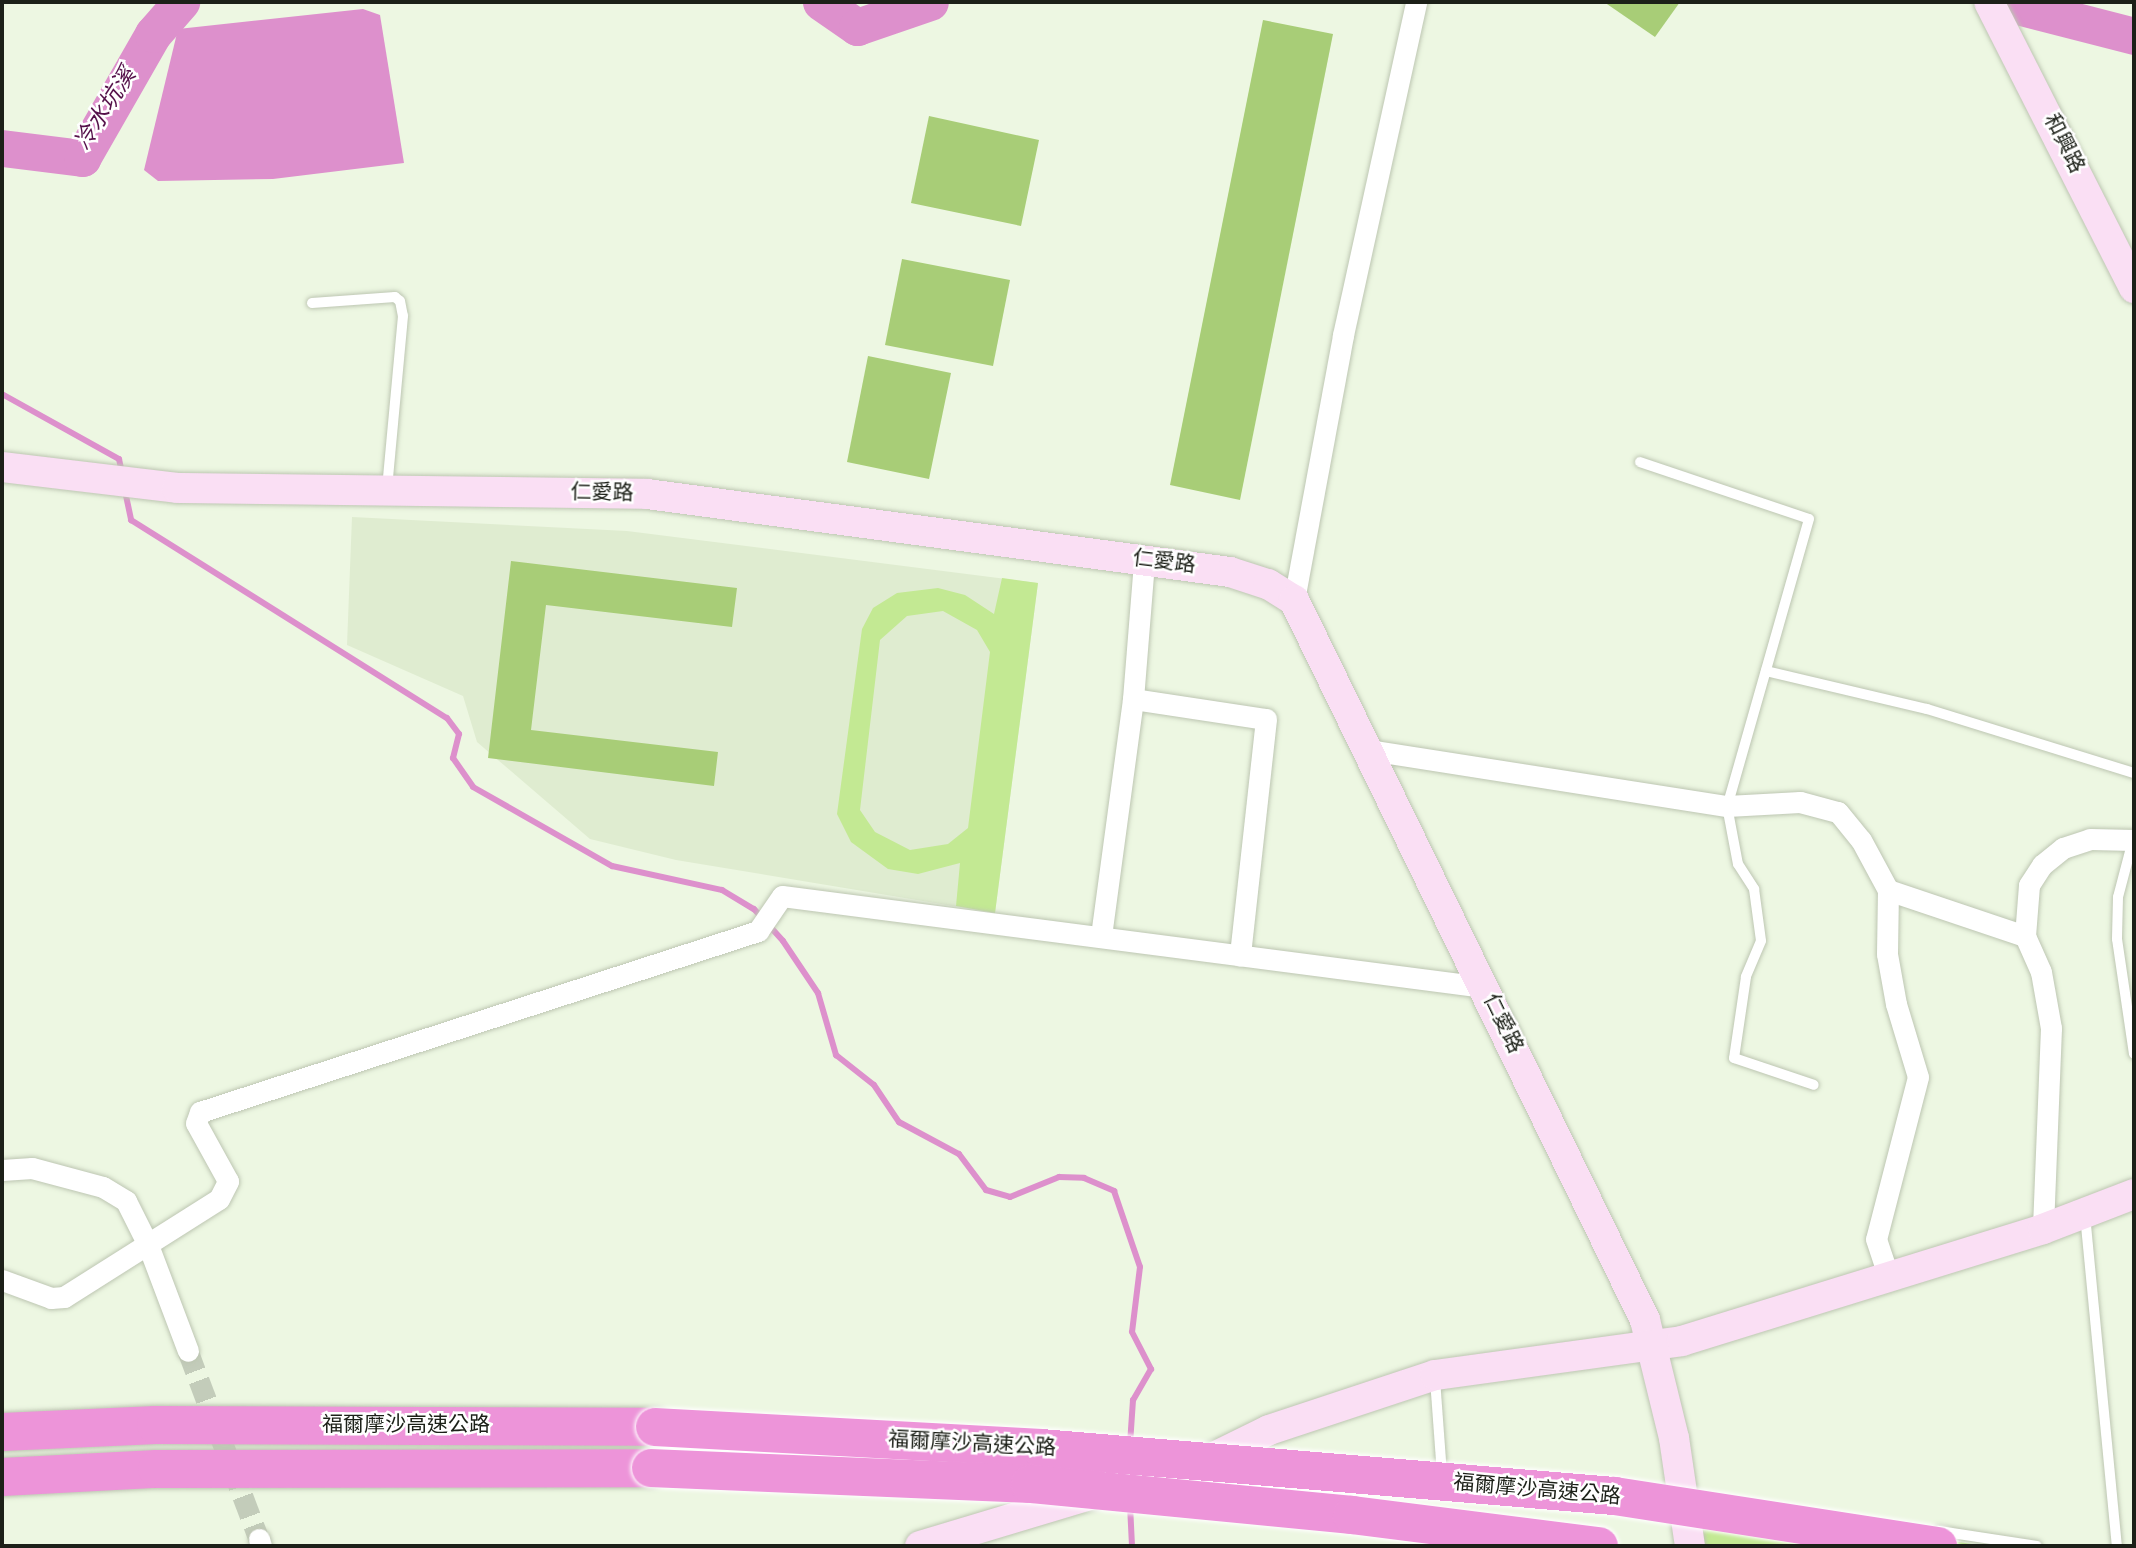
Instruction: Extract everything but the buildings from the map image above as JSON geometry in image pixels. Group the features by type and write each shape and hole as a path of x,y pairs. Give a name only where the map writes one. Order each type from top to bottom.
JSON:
{"highway":[{"name":"福爾摩沙高速公路","path":"2,1433 156,1425 655,1427 1041,1448 1614,1496 1933,1538"},
{"name":"福爾摩沙高速公路","path":"2,1477 156,1469 651,1468 1030,1484 1352,1515 1599,1546"}],"street":[{"path":"1294,600 1343,335 1416,2"},
{"name":"和興路","path":"1995,13 2134,288"},
{"name":"仁愛路","path":"2,467 177,488 647,494 1230,572 1269,584 1294,600 1369,750 1652,1344 1682,1490 1690,1546"},
{"path":"1101,936 1133,699 1144,561"},
{"path":"1133,699 1266,719 1240,956"},
{"path":"1369,750 1727,806 1800,802 1838,812 1861,841 1888,890 1887,954 1896,1004 1918,1077 1876,1239 1889,1278"},
{"path":"2043,1228 2051,1028 2041,972 2025,936 2029,885 2042,865 2063,848 2090,839 2134,840"},
{"path":"1888,890 2025,936"},
{"path":"2,1280 51,1298 64,1297 148,1245 227,1189 228,1181 196,1123 200,1112 758,931 782,896 1483,987"},
{"path":"2,1170 32,1168 103,1186 126,1201 148,1245 188,1351"},
{"path":"920,1546 1223,1456 1269,1430 1435,1375 1682,1341 2043,1228 2134,1194"}],"lane":[{"path":"312,303 396,297 400,300 403,316 386,491"},
{"path":"1640,462 1809,519 1727,806 1738,864 1754,888 1761,942 1746,977 1734,1058 1814,1085"},
{"path":"1766,671 1927,709 2134,773"},
{"path":"2134,840 2118,897 2117,939 2134,1054"},
{"path":"2085,1212 2117,1546"},
{"path":"1435,1375 1444,1492"},
{"path":"1223,1456 1454,1469"},
{"path":"1481,1471 1642,1486"},
{"path":"1121,1486 1133,1507 1147,1509"},
{"path":"1448,1517 1451,1542"},
{"path":"1933,1538 2037,1546"}],"shaded area":[{"path":"363,9 380,15 404,163 273,179 158,181 144,170 178,29"},
{"path":"352,517 627,531 1038,583 995,913 676,860 590,839 477,742 463,696 347,645"}],"green space":[{"path":"1002,578 1038,583 995,913 956,906 960,863 918,874 888,869 851,842 837,814 862,629 873,608 897,593 938,588 965,595 994,614","holes":["943,611 977,630 990,652 968,828 948,844 910,850 875,832 860,810 880,640 907,616"]},
{"path":"1696,1502 1985,1546 1702,1546"}],"waterway":[{"name":"冷水坑溪","path":"2,148 82,158 153,34 181,2"},
{"name":"冷水坑溪","path":"821,2 857,27 930,2"},
{"name":"冷水坑溪","path":"2002,2 2134,36"},
{"path":"2,394 119,459 122,473"},
{"path":"125,491 131,520 447,718 459,734 453,758 473,787 612,866 722,890 754,909 783,941 818,993 836,1055 874,1085 899,1122 959,1154 986,1190 1010,1197 1059,1177 1084,1178 1114,1191 1140,1267 1132,1332 1151,1369 1133,1400 1130,1444"},
{"path":"1130,1505 1132,1546"}],"tunnel":[{"path":"188,1351 259,1539"}]}
